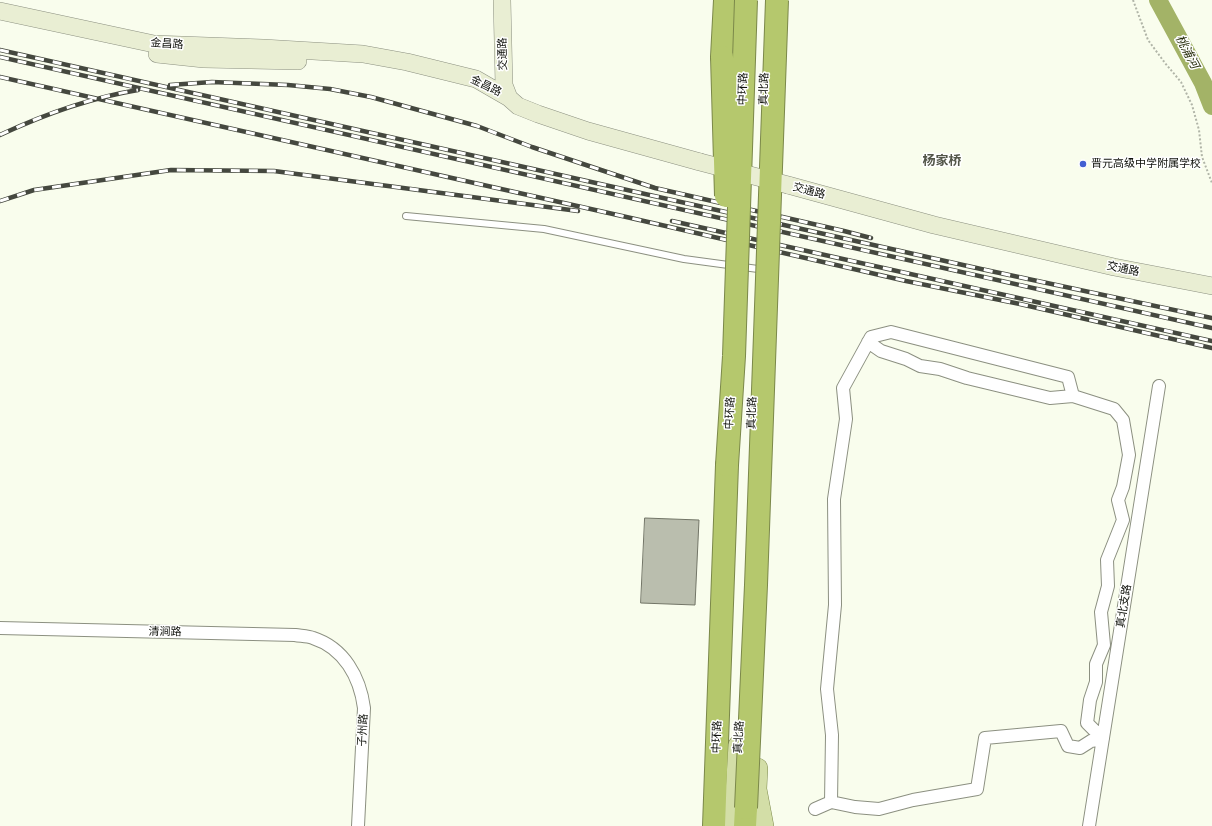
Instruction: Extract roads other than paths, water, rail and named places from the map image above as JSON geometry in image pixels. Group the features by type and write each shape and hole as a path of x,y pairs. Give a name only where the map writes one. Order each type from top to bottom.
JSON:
{"highway":[{"path":"725,0 722,58 726,189 725,348 727,465"},
{"name":"中环路","path":"714,826 727,465 734,356 746,0"},
{"path":"748,821 777,0"}],"main road":[{"name":"交通路","path":"502,0 504,84 509,98 518,106 588,131 934,225 1114,267 1212,286"},
{"name":"真北路","path":"733,826 739,735 768,0"},
{"name":"真北路","path":"764,826 757,789 788,0"},
{"name":"金昌路","path":"0,11 154,44 263,48 363,54 407,62 476,79 509,98"},
{"name":"金昌路","path":"0,21 164,56 204,59 311,61 404,71 509,98"},
{"name":"真北路","path":"748,821 757,789"}],"street":[{"path":"831,802 832,735 827,689 835,605 834,499 846,419 843,388 868,342 871,337 891,332 1068,377 1073,396"},
{"path":"868,342 881,351 906,359 920,366 940,369 974,380 1050,398 1073,396 1114,409 1123,420 1129,455 1123,487 1118,500 1123,520 1106,560 1108,586 1101,612 1104,645 1096,664 1096,682 1090,700 1087,723 1103,739"},
{"name":"真北支路","path":"1089,826 1159,386"},
{"name":"清涧路","path":"0,628 295,635 312,637 329,645"},
{"name":"子州路","path":"329,645 346,662 356,677 362,693 364,708 358,826"},
{"path":"816,809 831,802 854,807 879,809 913,800 977,789 984,738 1061,731 1068,746 1080,748 1091,741 1103,739"}],"lane":[{"path":"406,216 544,229 684,259 758,269"}],"waterway":[{"name":"桃浦河","path":"1158,0 1203,83 1212,106"}],"railway":[{"path":"0,50 981,269 1212,318"},
{"path":"0,57 1212,328"},
{"path":"0,77 906,281 1020,304 1212,348"},
{"path":"170,85 212,82 288,85 330,89 371,97 477,126 532,147 655,188 871,238"},
{"path":"0,135 34,120 85,102 138,90"},
{"path":"0,201 34,190 171,170 274,171 578,211"},
{"path":"672,221 1212,341"}],"place":[{"name":"晋元高级中学附属学校","path":"1083,164"}],"district":[{"name":"杨家桥","path":"942,161"}]}
